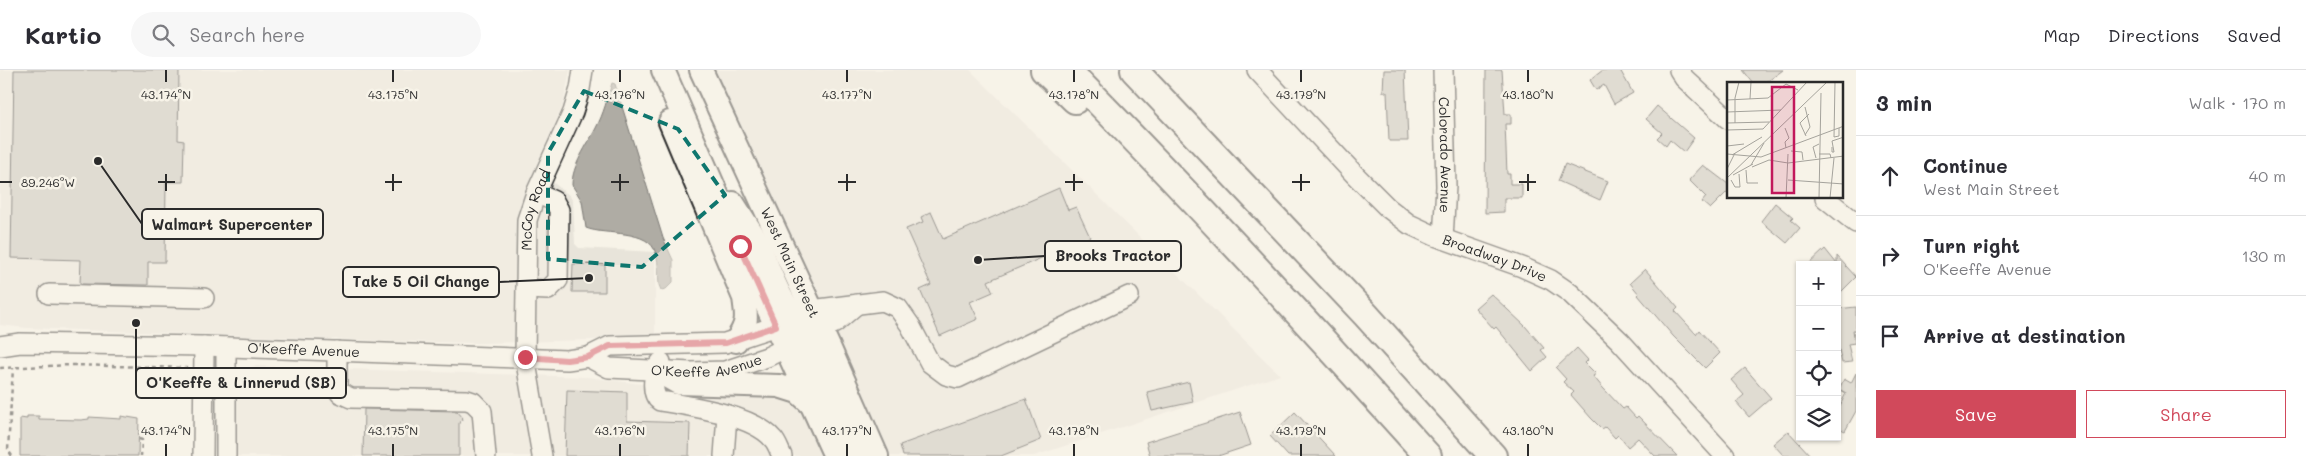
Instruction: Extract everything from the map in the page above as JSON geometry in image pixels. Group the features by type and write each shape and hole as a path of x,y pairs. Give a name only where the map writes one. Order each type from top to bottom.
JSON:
{"highway":[{"path":"1044,70 1260,273"},
{"path":"1067,70 1155,159 1428,456"},
{"path":"1134,70 1366,315 1493,456"}],"main road":[{"path":"649,70 699,196 744,298 747,318 744,330 731,342"},
{"name":"West Main Street","path":"663,70 707,170 799,328 877,456"},
{"name":"West Main Street","path":"700,70 799,328 810,403 835,456"},
{"path":"799,328 856,456"},
{"path":"657,371 678,382 780,386 798,392 810,403"}],"street":[{"name":"McCoy Road","path":"542,456 525,357 527,220 536,193 573,112 583,70"},
{"name":"Broadway Drive","path":"1257,70 1350,170 1388,208 1409,224 1551,280 1570,293 1620,341 1725,456"},
{"name":"Colorado Avenue","path":"1443,70 1446,186 1443,239"},
{"path":"1679,70 1684,78 1727,118"},
{"path":"526,289 548,290 558,280 559,210 554,201 536,193"},
{"path":"1826,199 1856,223"},
{"path":"49,294 204,298"},
{"path":"799,328 835,323 858,304 883,301 898,308 910,325 930,363 946,375 958,378 1129,296"},
{"name":"O'Keeffe Avenue","path":"0,346 20,343 204,346 567,360 588,357 610,346 731,342 799,328"},
{"name":"O'Keeffe Avenue","path":"588,357 609,368 657,371 726,371 754,362 799,328"},
{"name":"O'Keeffe Avenue","path":"0,336 20,343"},
{"path":"731,342 702,356 682,356 663,360 658,365 654,395 660,401 705,408 764,430 774,440 782,456"},
{"path":"203,456 204,346"},
{"path":"226,347 226,456"},
{"path":"337,351 338,387 340,393 351,398 467,400 473,402 482,411 486,456"},
{"path":"724,456 727,415"}],"path":[{"path":"0,368 72,365 186,368"},
{"path":"12,456 8,450 13,368"},
{"path":"139,440 142,440 141,456"}],"highlighted area":[{"path":"584,91 678,129 725,195 642,267 548,259 548,153"}],"shaded area":[{"path":"0,70 570,70 563,105 535,168 570,196 573,202 575,244 579,248 655,252 655,338 481,343 27,328 0,325"},
{"path":"716,70 970,70 1280,375 1034,456 885,456 759,173"},
{"path":"612,83 615,84 663,238 673,260 673,282 666,289 661,290 656,254 652,246 645,240 636,236 586,228 582,201 572,185 574,170 599,122"},
{"path":"255,366 586,377 664,387 779,393 797,400 825,456 234,456 235,387 242,370"}],"building":[{"path":"14,70 179,70 178,140 184,141 183,182 166,182 165,262 148,262 148,285 80,284 81,260 11,258"},
{"path":"1384,70 1405,70 1408,141 1389,141 1387,92 1383,92"},
{"path":"1486,70 1502,70 1505,114 1511,114 1511,124 1505,124 1507,174 1510,174 1510,184 1522,184 1522,198 1504,198 1504,212 1485,213"},
{"path":"1603,70 1620,70 1633,93 1614,104 1604,85 1596,90 1590,80"},
{"path":"1743,70 1783,70 1767,82 1752,82"},
{"path":"1657,106 1694,138 1684,152 1670,140 1666,146 1657,138 1662,133 1646,119"},
{"path":"1565,164 1608,181 1600,200 1558,181"},
{"path":"1703,165 1727,183 1727,192 1710,209 1702,202 1706,197 1689,180"},
{"path":"1059,188 1068,210 1076,207 1090,237 988,281 993,292 970,302 978,319 940,336 920,290 931,285 906,229 923,222 921,217 931,212 943,239"},
{"path":"1775,203 1793,218 1791,220 1800,228 1787,243 1761,221"},
{"path":"1825,249 1835,261 1812,261"},
{"path":"1837,256 1856,277 1841,292 1841,261 1837,261"},
{"path":"573,264 605,265 605,292 572,292"},
{"path":"1645,269 1678,308 1675,311 1696,334 1699,330 1720,353 1705,368 1673,336 1630,283"},
{"path":"1491,294 1525,326 1544,348 1541,350 1547,357 1532,371 1496,327 1494,329 1475,308"},
{"path":"1856,307 1856,330 1853,330 1855,343 1848,344 1852,362 1842,363 1841,359 1841,309"},
{"path":"1577,348 1588,360 1585,363 1596,374 1593,376 1603,388 1623,409 1626,407 1636,418 1638,416 1677,456 1655,456 1638,438 1628,447 1618,435 1615,438 1605,427 1602,429 1591,418 1571,395 1574,392 1563,382 1566,379 1556,368"},
{"path":"1745,368 1771,398 1749,417 1736,402 1744,395 1731,380"},
{"path":"1856,373 1856,411 1845,431 1841,429 1841,404 1846,393 1841,390 1841,385 1844,379 1851,383"},
{"path":"1189,382 1193,402 1152,411 1147,392"},
{"path":"567,390 627,392 627,421 690,423 689,456 565,456"},
{"path":"1026,399 1041,440 1001,456 903,456 900,445"},
{"path":"364,409 457,411 463,418 459,423 459,456 363,456"},
{"path":"1240,412 1251,445 1218,456 1150,456 1146,442"},
{"path":"1295,412 1336,456 1288,456 1270,436"},
{"path":"27,416 39,416 39,419 81,420 89,419 89,417 121,419 121,416 139,419 138,456 20,456 20,418 27,419"},
{"path":"1788,431 1811,456 1784,456 1773,444"}],"place":[{"name":"Walmart Supercenter","path":"98,161"},
{"name":"Brooks Tractor","path":"978,260"},
{"name":"Take 5 Oil Change","path":"589,278"},
{"name":"O'Keeffe & Linnerud (SB)","path":"136,323"}],"route":[{"path":"525,357 567,360 588,357 610,346 698,346 726,343 776,326 740,246"}]}
